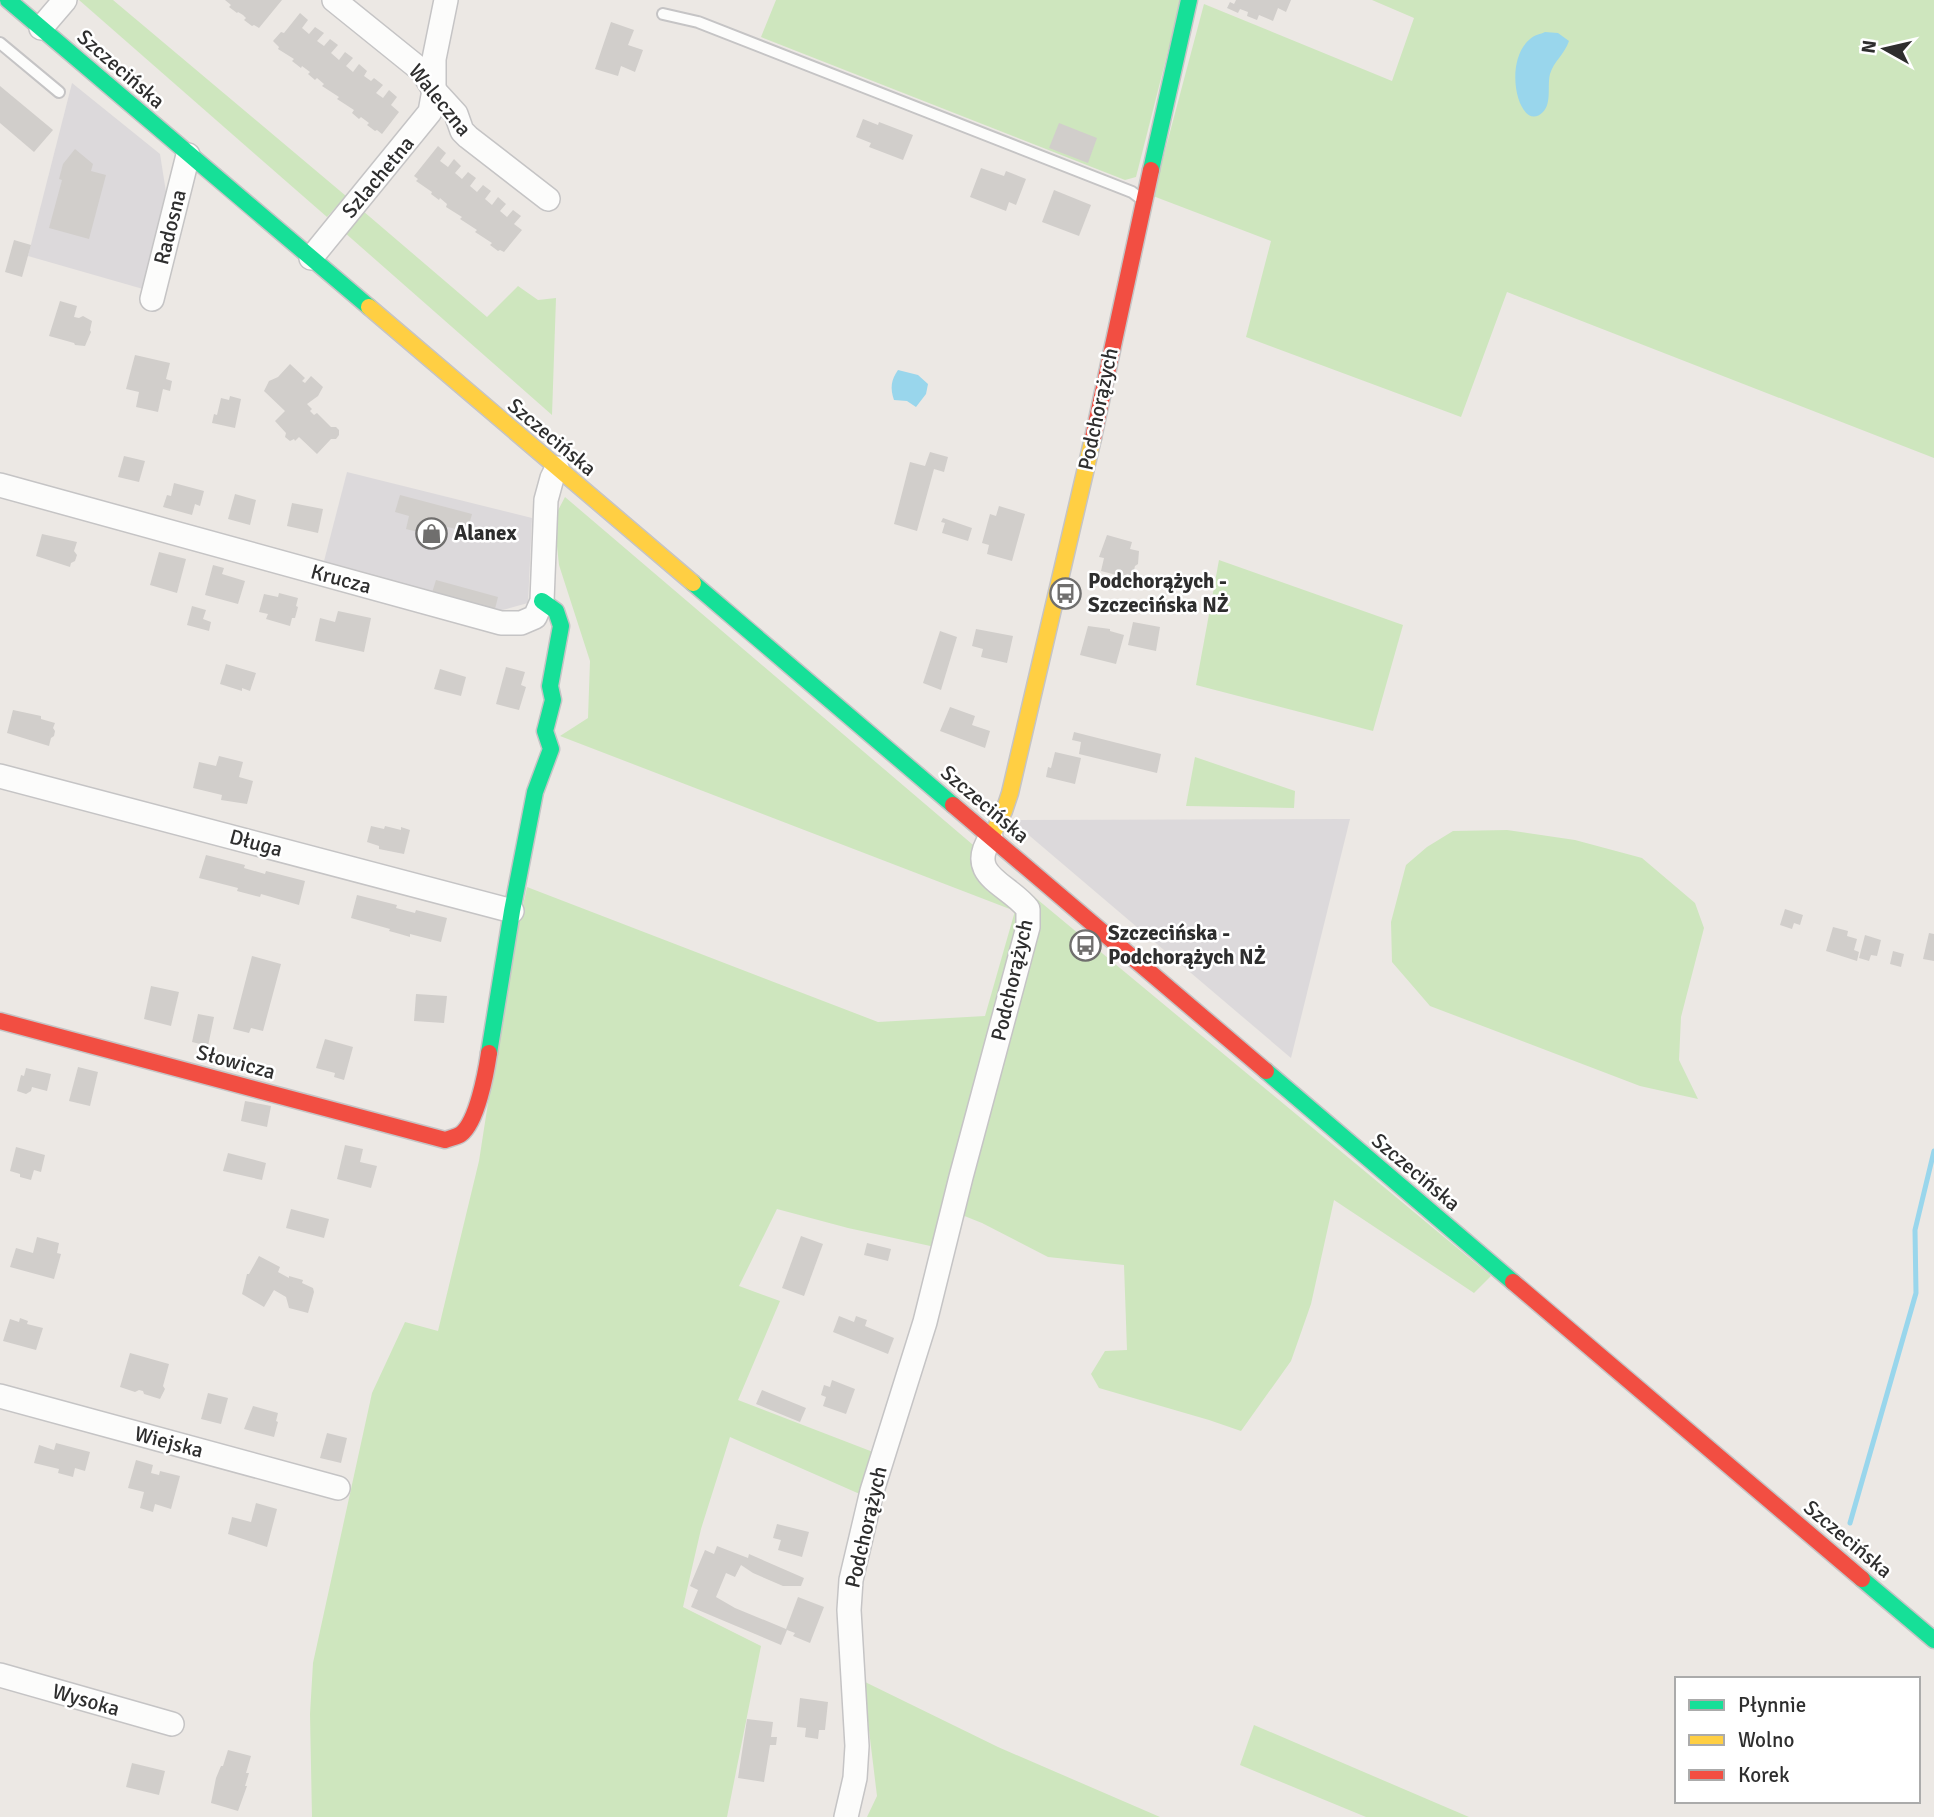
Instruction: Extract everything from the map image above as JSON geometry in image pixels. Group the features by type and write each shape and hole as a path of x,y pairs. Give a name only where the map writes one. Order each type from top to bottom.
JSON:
{"main road":[{"name":"Szczecińska","path":"8,0 1934,1640"},
{"name":"Podchorążych","path":"991,837 1010,793 1099,413 1143,201 1189,0"},
{"path":"512,911 535,792 551,749 545,731 553,700 550,685 561,626 556,611 542,601"},
{"name":"Słowicza","path":"0,1021 445,1140 460,1135 469,1125 484,1082 512,911"}],"street":[{"path":"41,28 65,0"},
{"name":"Waleczna","path":"334,0 422,71 434,90 456,114 462,131 468,138 548,199"},
{"name":"Szlachetna","path":"311,258 430,113 434,90 434,59 446,0"},
{"name":"Radosna","path":"152,299 188,155"},
{"path":"542,601 546,500 557,468"},
{"name":"Krucza","path":"0,485 501,623 521,623 535,617 542,601"},
{"name":"Długa","path":"0,776 512,911"},
{"name":"Podchorążych","path":"846,1817 855,1778 857,1746 849,1610 851,1580 872,1490 925,1322 1028,927 1028,909 984,867 982,854 991,837"},
{"name":"Wiejska","path":"0,1396 338,1488"},
{"name":"Wysoka","path":"0,1675 172,1724"}],"lane":[{"path":"663,14 711,27 1132,192 1143,201"},
{"path":"0,43 59,92"}],"shaded area":[{"path":"72,83 160,154 166,192 143,289 28,256"},
{"name":"Alanex","path":"347,472 532,518 528,603 495,612 323,565"},
{"path":"1350,819 1291,1058 1011,820"}],"green space":[{"path":"79,0 113,0 346,196 327,217"},
{"path":"776,0 1181,0 1136,177 1125,180 761,37"},
{"path":"1372,0 1934,0 1934,458 1507,292 1461,417 1246,337 1271,241 1153,196 1204,4 1392,81 1414,18"},
{"path":"363,211 487,317 518,286 538,300 556,298 552,415 344,232"},
{"path":"565,497 1020,885 1491,1276 1474,1293 1334,1200 1311,1304 1291,1361 1241,1431 1099,1388 1091,1374 1105,1351 1127,1350 1124,1265 1048,1257 957,1213 935,1247 777,1209 739,1286 780,1301 738,1400 873,1452 862,1495 730,1437 701,1529 683,1607 761,1646 727,1817 312,1817 310,1714 313,1663 372,1393 405,1322 438,1331 479,1161 508,974 527,887 878,1022 985,1016 1015,911 560,736 588,718 590,661 559,565 554,518"},
{"path":"1219,560 1403,625 1373,731 1196,685"},
{"path":"1195,757 1295,791 1294,808 1186,806"},
{"path":"1507,830 1575,840 1642,858 1695,903 1704,928 1681,1017 1679,1060 1698,1099 1640,1086 1430,1006 1392,962 1391,922 1406,865 1427,847 1453,831"},
{"path":"863,1681 998,1747 1160,1817 867,1817 877,1796"},
{"path":"1254,1725 1469,1817 1366,1817 1240,1765"}],"water":[{"path":"1545,32 1558,33 1569,41 1550,74 1546,108 1535,116 1527,114 1521,105 1515,79 1521,50 1530,39"},
{"path":"898,370 918,375 928,384 926,394 916,407 907,401 894,400 892,384"}],"building":[{"path":"225,0 282,0 259,28 244,20 246,18 229,7 231,5"},
{"path":"1236,0 1291,0 1286,12 1278,8 1273,21 1259,15 1257,20 1247,16 1248,12 1240,9 1238,13 1227,8 1230,2 1234,4"},
{"path":"300,13 308,20 302,28 309,34 315,27 324,33 317,41 324,46 330,39 338,45 331,53 339,60 345,52 353,58 346,66 353,72 359,64 367,71 364,76 371,81 374,78 383,85 376,93 383,98 389,90 397,97 391,105 399,112 382,134 367,125 369,123 361,117 359,119 352,113 354,110 322,86 324,84 317,78 315,80 308,74 310,72 278,49 273,41 281,32 284,33"},
{"path":"611,22 634,30 628,45 643,50 635,72 621,66 618,76 595,69"},
{"path":"0,86 53,130 34,152 0,123"},
{"path":"863,119 913,135 903,160 869,147 871,143 856,137"},
{"path":"1059,123 1097,138 1088,163 1049,148"},
{"path":"438,146 446,153 440,161 448,167 454,159 461,166 455,173 462,179 468,172 476,178 470,186 477,192 483,185 491,191 485,199 492,205 498,197 506,204 500,211 507,217 513,210 521,216 514,224 522,230 504,252 490,245 492,243 460,219 462,217 446,207 447,204 416,181 418,179 414,176"},
{"path":"75,149 93,164 91,171 106,175 89,239 49,228 62,180 59,179 63,164"},
{"path":"981,168 1004,176 1006,171 1026,179 1016,205 1009,202 1006,211 970,197"},
{"path":"1054,190 1091,205 1079,236 1042,222"},
{"path":"14,240 31,245 22,277 5,272"},
{"path":"60,301 77,306 74,317 83,316 92,321 85,346 49,336"},
{"path":"135,355 170,363 166,379 172,381 170,391 163,389 158,412 136,407 139,392 126,389"},
{"path":"290,364 305,378 302,381 305,383 311,376 323,387 318,396 307,404 314,415 317,413 331,427 339,430 336,439 331,439 317,454 299,437 290,441 285,437 286,433 275,421 285,411 264,391 269,381 278,377"},
{"path":"230,396 241,399 235,428 212,423 221,398 229,400"},
{"path":"930,452 948,457 944,472 934,469 917,531 894,524 910,462 925,466"},
{"path":"124,456 145,461 139,482 118,477"},
{"path":"174,483 204,491 200,506 195,504 192,515 163,507 167,495 171,496"},
{"path":"235,494 256,500 250,525 228,519"},
{"path":"400,495 472,514 467,532 425,521 422,533 406,529 409,516 395,512"},
{"path":"292,503 323,509 318,533 287,526"},
{"path":"999,506 1025,514 1012,561 987,554 989,545 982,543 990,514 996,516"},
{"path":"943,518 972,528 968,541 942,533 945,523 941,522"},
{"path":"42,534 77,542 74,551 77,555 70,567 36,556"},
{"path":"1107,535 1132,542 1130,549 1139,551 1138,564 1132,579 1101,571 1104,558 1099,557"},
{"path":"159,552 186,559 177,593 150,585"},
{"path":"213,565 224,568 222,574 245,581 238,604 205,595"},
{"path":"436,580 498,597 494,613 431,596"},
{"path":"279,593 298,598 295,618 292,618 290,626 266,619 268,614 259,612 264,594 278,597"},
{"path":"192,606 206,610 203,619 211,622 209,631 187,625"},
{"path":"338,611 371,618 364,652 315,641 320,618 335,622"},
{"path":"1133,622 1160,627 1156,651 1128,645"},
{"path":"1088,626 1110,629 1124,635 1116,664 1080,655"},
{"path":"976,629 1013,636 1007,663 981,657 983,649 972,646"},
{"path":"940,631 957,637 941,690 923,683"},
{"path":"226,664 256,673 250,691 220,684"},
{"path":"506,667 525,672 521,685 526,687 519,710 496,704"},
{"path":"440,669 466,677 461,696 434,689"},
{"path":"950,707 975,716 972,725 990,731 985,748 940,731"},
{"path":"13,710 41,716 41,719 55,723 54,736 49,746 7,733"},
{"path":"1074,732 1161,754 1157,773 1079,754 1081,742 1072,740"},
{"path":"1055,752 1081,758 1075,784 1046,777"},
{"path":"219,756 243,762 239,777 253,781 247,804 221,800 222,795 193,788 199,762 216,766"},
{"path":"371,826 410,830 404,854 379,849 379,846 367,842"},
{"path":"206,855 245,865 244,868 265,874 266,871 305,881 299,905 261,894 260,897 237,891 238,888 199,878"},
{"path":"357,895 397,905 396,908 415,913 416,910 447,918 441,942 410,934 410,937 351,918"},
{"path":"1785,909 1803,915 1800,925 1794,923 1792,929 1780,925"},
{"path":"1833,927 1848,931 1847,936 1857,939 1854,950 1859,952 1857,961 1826,951"},
{"path":"1929,933 1934,934 1934,961 1923,959"},
{"path":"1865,935 1881,940 1877,956 1871,955 1869,961 1859,958"},
{"path":"1893,951 1904,954 1901,967 1890,964"},
{"path":"252,956 281,964 263,1031 251,1028 249,1033 233,1029"},
{"path":"151,986 179,992 171,1026 144,1019"},
{"path":"416,994 447,996 444,1023 414,1021"},
{"path":"198,1014 214,1017 208,1046 192,1042"},
{"path":"325,1039 353,1047 344,1080 334,1077 335,1073 316,1068"},
{"path":"78,1067 98,1072 90,1106 69,1101"},
{"path":"26,1068 51,1074 47,1091 32,1087 26,1094 17,1091 21,1075 24,1076"},
{"path":"245,1101 271,1106 267,1127 241,1121"},
{"path":"345,1145 363,1149 360,1162 377,1166 371,1188 337,1179"},
{"path":"16,1147 45,1155 41,1172 34,1170 31,1180 10,1171"},
{"path":"228,1153 266,1163 262,1180 223,1171"},
{"path":"291,1209 329,1219 324,1238 286,1228"},
{"path":"801,1236 823,1244 804,1296 782,1288"},
{"path":"37,1237 59,1243 57,1253 61,1254 54,1279 10,1267 16,1248 33,1253"},
{"path":"867,1243 891,1249 888,1261 864,1255"},
{"path":"259,1256 280,1267 278,1272 289,1278 303,1280 302,1283 313,1288 308,1313 289,1308 286,1297 274,1290 264,1307 242,1294 247,1274"},
{"path":"839,1316 854,1322 856,1316 867,1320 865,1326 894,1338 888,1354 833,1332"},
{"path":"20,1318 28,1321 27,1324 43,1328 36,1350 3,1341 10,1319 19,1322"},
{"path":"130,1353 169,1364 163,1386 165,1389 160,1399 144,1394 143,1391 135,1392 120,1387"},
{"path":"832,1380 855,1389 846,1414 823,1406 826,1397 821,1395 824,1385 830,1387"},
{"path":"762,1390 806,1408 800,1422 756,1404"},
{"path":"208,1393 228,1398 221,1424 201,1419"},
{"path":"253,1406 278,1413 274,1437 244,1429"},
{"path":"327,1433 347,1438 341,1463 320,1458"},
{"path":"56,1443 90,1452 85,1471 75,1468 73,1477 58,1473 59,1469 34,1463 39,1445 54,1450"},
{"path":"136,1460 153,1465 151,1473 159,1475 160,1471 180,1476 171,1509 155,1504 153,1512 140,1508 144,1492 128,1488"},
{"path":"256,1503 277,1509 267,1547 228,1534 232,1517 251,1522"},
{"path":"777,1524 809,1532 802,1557 778,1550 781,1540 773,1538"},
{"path":"717,1546 748,1558 749,1554 804,1578 801,1586 783,1586 741,1565 735,1577 726,1573 716,1597 735,1608 786,1629 798,1597 824,1607 810,1643 793,1636 795,1633 787,1630 781,1645 691,1607 698,1590 690,1586 705,1550 714,1554"},
{"path":"800,1698 828,1702 825,1730 819,1730 818,1739 805,1737 806,1728 797,1727"},
{"path":"747,1719 773,1722 771,1737 777,1737 776,1745 770,1745 764,1782 738,1778"},
{"path":"228,1750 251,1756 246,1773 249,1773 247,1786 238,1811 211,1803 216,1778"},
{"path":"132,1763 165,1771 159,1795 126,1787"}],"waterway":[{"path":"1850,1523 1916,1293 1915,1230 1934,1151"}],"traffic: fast":[{"path":"8,0 369,307"},
{"path":"1151,170 1189,0"},
{"path":"693,583 953,805"},
{"path":"489,1053 535,792 551,749 545,731 553,700 550,686 561,626 556,611 542,601"},
{"path":"1266,1071 1513,1282"},
{"path":"1862,1579 1934,1640"}],"traffic: slow":[{"path":"369,307 693,583"},
{"path":"991,837 1010,793 1093,438"}],"traffic: jam":[{"path":"1093,438 1151,170"},
{"path":"953,805 1266,1071"},
{"path":"0,1021 445,1140 461,1134 472,1119 489,1053"},
{"path":"1513,1282 1862,1579"}],"place":[{"name":"Alanex","path":"431,533"},
{"name":"Podchorążych - Szczecińska NŻ","path":"1065,593"},
{"name":"Szczecińska - Podchorążych NŻ","path":"1085,945"}]}
